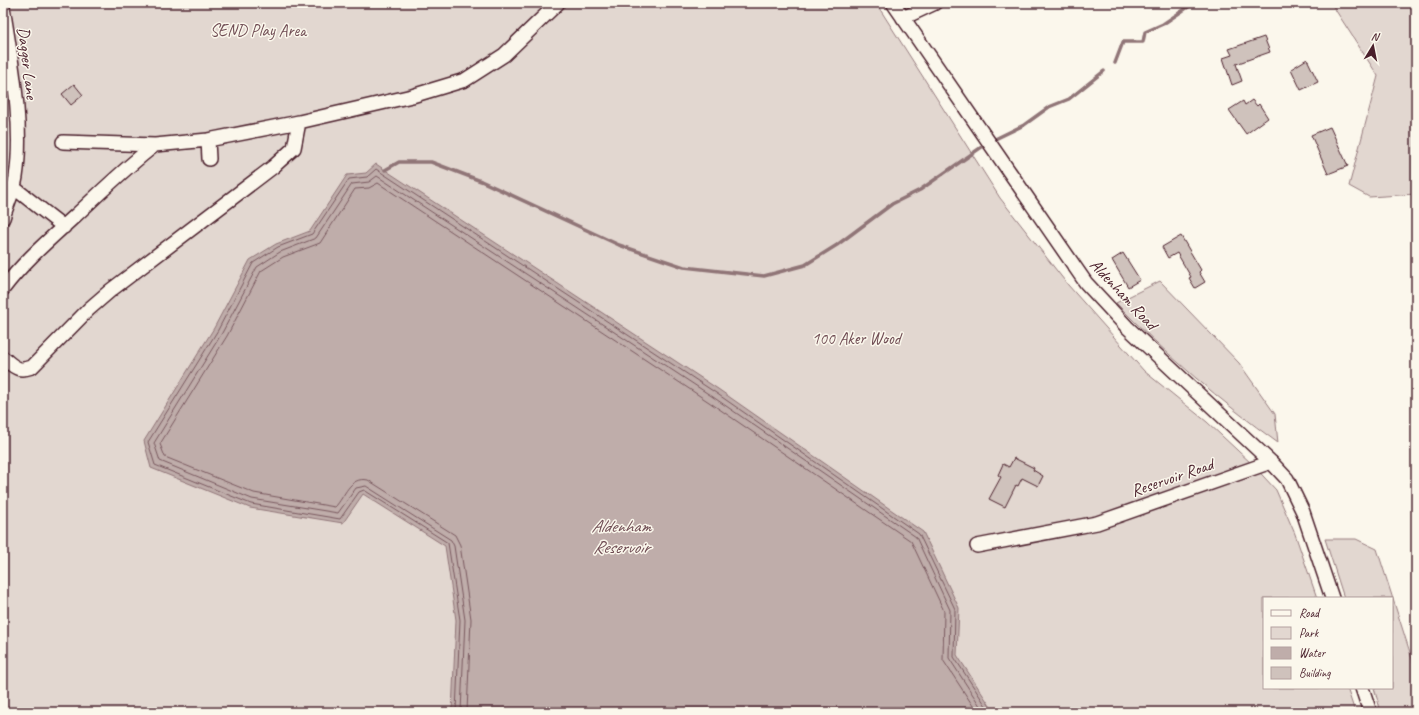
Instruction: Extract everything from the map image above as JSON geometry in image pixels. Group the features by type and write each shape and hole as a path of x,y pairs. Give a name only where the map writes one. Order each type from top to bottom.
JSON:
{"street":[{"path":"63,142 155,145 208,140 299,122 412,96 465,80 504,55 558,3"},
{"name":"Aldenham Road","path":"892,3 1086,283 1127,327 1266,464 1286,479 1303,512 1332,597"},
{"path":"903,18 935,3"},
{"name":"Dagger Lane","path":"3,7 14,87 18,146 16,178 3,218"},
{"path":"3,358 16,368 22,370 32,367 89,309 111,290 267,171 294,148 299,122"},
{"path":"208,140 209,159"},
{"path":"3,288 12,277 64,227 137,159 155,145"},
{"path":"13,187 64,227"},
{"name":"Reservoir Road","path":"977,546 1097,522 1266,464"},
{"path":"1362,689 1370,712"}],"green space":[{"path":"7,3 876,3 1000,198 1068,285 1144,371 1207,422 1252,464 1276,490 1295,534 1317,597 1263,597 1263,689 1347,689 1355,712 3,712 3,236 20,182"},
{"path":"1331,3 1416,3 1416,194 1369,197 1349,186 1378,76"},
{"path":"1160,281 1239,363 1275,414 1278,443 1235,411 1194,376 1116,303"},
{"path":"1325,539 1356,539 1377,549 1392,597 1344,597"},
{"path":"1393,599 1414,665 1416,712 1381,712 1374,689 1393,689"}],"water":[{"name":"Aldenham Reservoir","path":"376,164 718,389 923,532 959,608 957,655 994,712 452,712 456,620 445,546 363,494 343,523 250,508 151,468 144,441 214,328 250,260 276,244 310,231 347,175 366,173"}],"building":[{"path":"1264,37 1270,52 1236,64 1242,81 1232,85 1223,58 1232,55 1229,49"},
{"path":"1307,59 1318,82 1301,90 1291,69"},
{"path":"74,84 83,95 71,105 62,94"},
{"path":"1252,100 1257,106 1259,104 1268,118 1246,134 1229,110 1243,101 1245,105"},
{"path":"1330,127 1348,166 1328,174 1311,135"},
{"path":"1181,236 1201,270 1199,272 1205,282 1195,288 1189,278 1191,277 1177,253 1168,258 1162,247"},
{"path":"1123,253 1140,280 1128,287 1112,260"},
{"path":"1014,458 1034,468 1033,470 1043,476 1038,486 1022,478 1018,486 1016,485 1005,507 989,499 1001,477 998,475 1003,464 1009,467"}],"waterway":[{"path":"1115,63 1123,42 1143,42 1145,32 1163,24 1194,3"},
{"path":"991,141 1024,125 1049,107 1069,99 1104,71"},
{"path":"385,170 399,162 431,162 481,181 619,245 684,267 764,276 805,265 837,245 892,204 920,190 986,144"}],"park label":[{"name":"SEND Play Area","path":"258,30"},
{"name":"100 Aker Wood","path":"856,338"}]}
